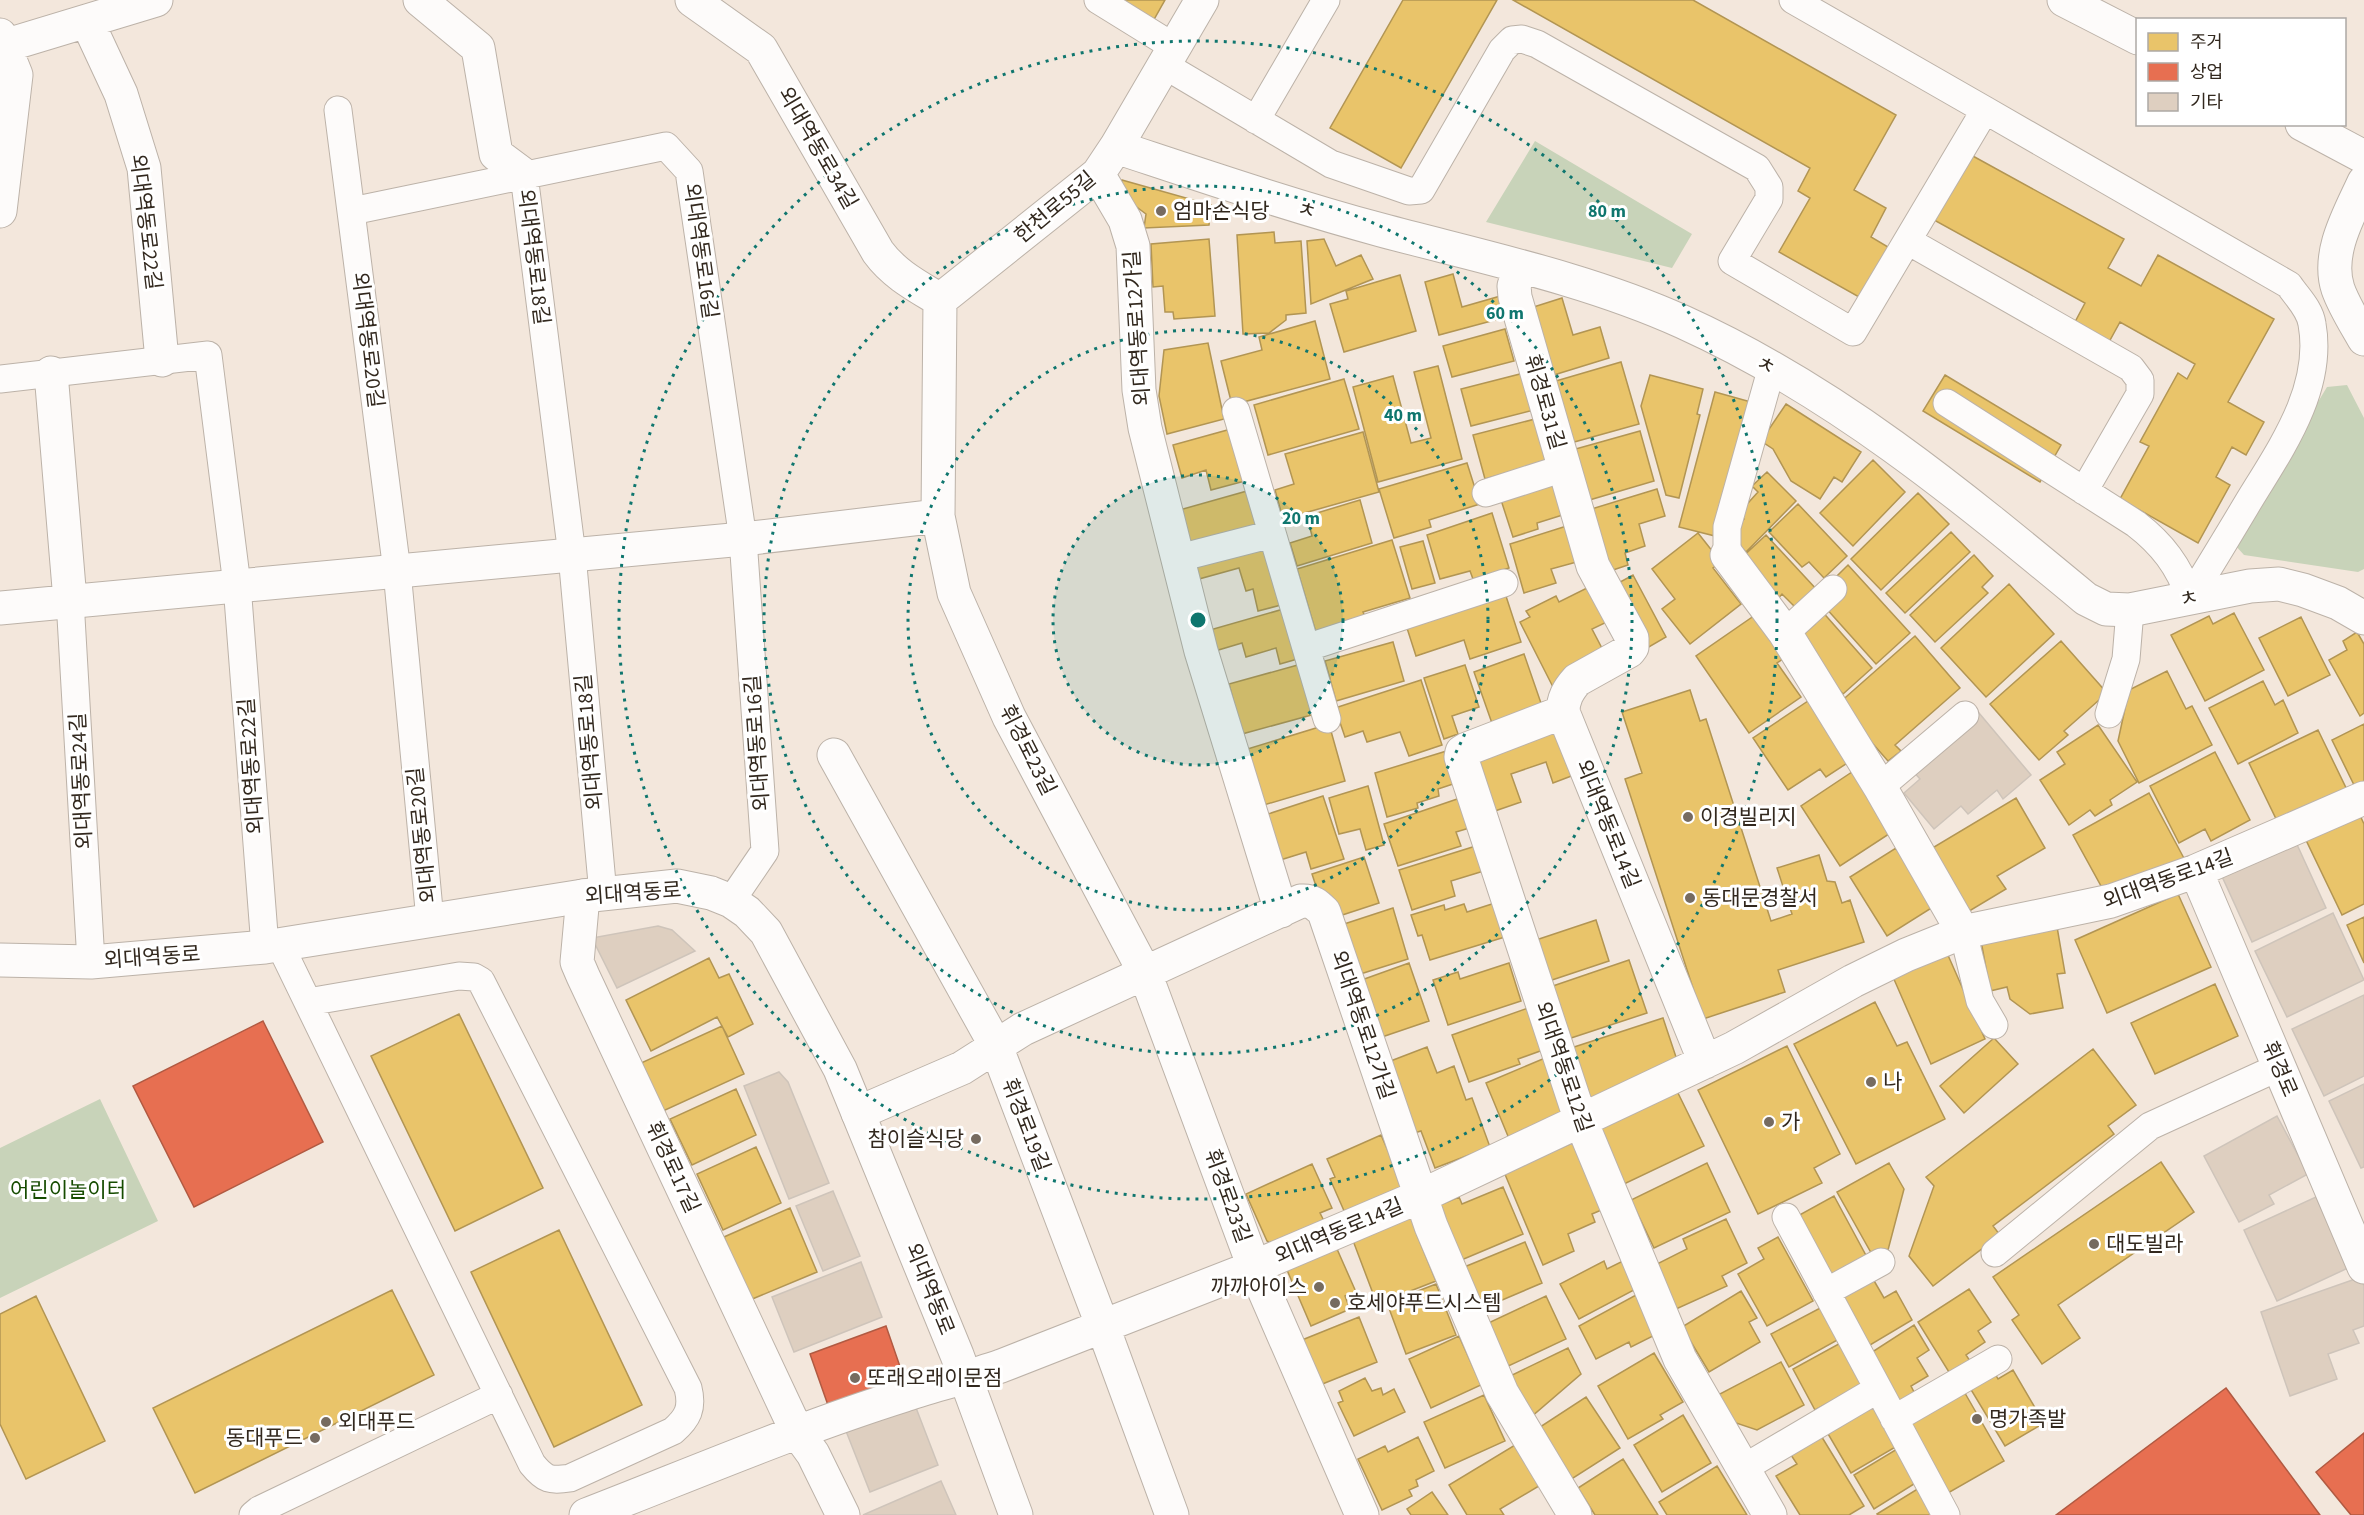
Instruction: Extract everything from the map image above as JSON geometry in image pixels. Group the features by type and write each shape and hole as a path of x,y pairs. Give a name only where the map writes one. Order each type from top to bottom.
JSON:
{"street":[{"path":"0,211 16,75 2,41 87,21 156,0"},
{"name":"외대역동로18길","path":"420,0 478,48 496,154 524,175"},
{"name":"외대역동로34길","path":"692,0 761,49 878,252 900,275 940,300"},
{"name":"한천로55길","path":"940,300 1098,174 1202,0"},
{"path":"2064,0 2136,37"},
{"name":"외대역동로22길","path":"87,21 121,94 144,168 162,360"},
{"path":"2306,126 2364,157"},
{"name":"ㅊ","path":"1116,147 1309,211 1520,267 1644,306 1683,322 1772,368 1854,417 2003,530 2085,599 2106,609 2130,610 2250,586 2279,584 2338,603 2364,618"},
{"name":"외대역동로12가길","path":"1098,174 1125,220 1133,246 1140,403 1201,651 1281,911 1308,901 1317,904 1324,912 1431,1226 1502,1393 1575,1515"},
{"path":"2364,182 2342,232 2335,263 2335,276 2344,301 2364,339"},
{"name":"휘경로31길","path":"1520,267 1514,286 1515,297 1593,566 1632,638 1632,647 1629,651 1577,680 1565,695 1563,712"},
{"name":"휘경로23길","path":"940,300 938,516 954,593 1010,717 1145,973 1254,1267 1362,1515"},
{"name":"외대역동로24길","path":"51,373 70,600"},
{"path":"0,608 743,539 938,516"},
{"path":"1727,555 1785,633 1880,787 1963,932"},
{"name":"외대역동로14길","path":"1563,712 1704,1062"},
{"name":"외대역동로12길","path":"1563,712 1467,749 1462,752 1461,758 1581,1121 1680,1359 1770,1515"},
{"name":"휘경로19길","path":"834,755 996,1046 1172,1515"},
{"name":"외대역동로14길","path":"798,1432 907,1394 966,1379 1254,1267 1421,1196 1734,1048 1853,981 1906,955 1963,932 2103,904 2196,871 2364,798"},
{"name":"휘경로","path":"2196,871 2364,1267"},
{"name":"외대역동로","path":"0,960 91,962 273,946 593,895 677,886 711,893 731,901 747,912 766,932 840,1069 966,1379 1016,1515"},
{"name":"휘경로17길","path":"593,895 577,962 798,1432 813,1454 843,1515"},
{"path":"858,1113 962,1068 1023,1029 1281,911"},
{"path":"586,1515 798,1432"}],"lane":[{"path":"1098,0 1256,120 1338,168 1409,191 1421,190 1502,50 1512,40 1522,39 1537,44 1756,168 1769,187 1769,199 1732,261 1853,332 1985,110"},
{"path":"1256,120 1326,0"},
{"path":"1793,0 2289,285 2302,303 2312,321 2314,341 2312,371 2296,421 2190,598"},
{"name":"외대역동로20길","path":"338,110 397,571 430,920"},
{"name":"외대역동로16길","path":"352,211 666,146 689,171 743,539 765,851 731,901"},
{"name":"외대역동로18길","path":"524,175 572,555 593,895"},
{"path":"1908,241 2131,368 2140,380 2140,394 2084,491"},
{"name":"외대역동로22길","path":"0,379 208,355 237,585 273,946"},
{"path":"1727,555 1727,527 1772,368"},
{"path":"1947,403 2136,524 2159,542 2184,581 2190,598"},
{"path":"1236,411 1327,719"},
{"name":"휘경로31길","path":"1486,493 1564,468"},
{"path":"1179,558 1272,534"},
{"path":"1306,648 1504,583"},
{"path":"1785,633 1833,589"},
{"name":"외대역동로24길","path":"70,600 91,962"},
{"path":"2109,714 2126,659 2130,610"},
{"path":"1880,787 1965,715"},
{"path":"1963,932 1980,1001 1994,1025"},
{"path":"273,946 308,1002 532,1464 543,1477 555,1480 570,1478 673,1431 684,1421 691,1409 688,1388 482,981 474,977 459,976 308,1002"},
{"path":"1995,1253 2150,1126 2279,1067"},
{"path":"1785,1217 1946,1515"},
{"path":"1826,1292 1881,1262"},
{"path":"1894,1419 1998,1359"},
{"path":"1742,1469 1878,1389"},
{"path":"254,1515 259,1510 499,1395"}],"green space":[{"path":"1535,141 1692,234 1672,268 1486,222"},
{"path":"2347,385 2364,418 2364,569 2358,572 2244,555 2235,545 2237,536 2327,387"},
{"name":"어린이놀이터","path":"100,1099 158,1221 0,1298 0,1148"}],"building: 주거":[{"path":"1111,0 1165,0 1152,23"},
{"path":"1403,0 1497,0 1401,168 1330,128"},
{"path":"1513,0 1693,0 1896,115 1854,190 1886,208 1871,237 1888,247 1859,297 1779,252 1810,198 1798,191 1810,168"},
{"path":"1971,155 2124,239 2108,268 2141,286 2158,255 2274,319 2228,402 2264,422 2246,455 2232,447 2216,477 2230,485 2198,543 2120,499 2149,446 2140,442 2178,373 2187,379 2195,364 2120,322 2109,342 2075,322 2085,303 1934,220"},
{"path":"1122,180 1211,205 1209,225 1144,228 1146,214 1118,193"},
{"path":"1274,232 1275,243 1301,241 1306,313 1286,315 1286,320 1269,333 1243,334 1237,235"},
{"path":"1209,239 1215,316 1174,319 1173,312 1165,312 1163,286 1153,287 1151,244"},
{"path":"1324,239 1336,266 1361,255 1373,279 1311,304 1307,241"},
{"path":"1453,274 1462,307 1504,295 1510,316 1439,335 1425,282"},
{"path":"1400,275 1416,331 1344,352 1330,304 1348,299 1346,291"},
{"path":"1562,298 1573,335 1600,327 1609,358 1544,378 1524,310"},
{"path":"1315,321 1330,379 1232,405 1221,361 1262,350 1259,337"},
{"path":"1505,329 1514,361 1452,377 1443,346"},
{"path":"1208,343 1224,419 1167,434 1159,396 1164,350"},
{"path":"1621,362 1639,424 1567,444 1549,383"},
{"path":"1438,366 1462,459 1378,482 1353,387 1393,376 1411,443 1431,438 1414,372"},
{"path":"1524,373 1534,410 1471,426 1461,389"},
{"path":"1650,375 1703,389 1697,414 1700,415 1679,498 1666,495 1641,406"},
{"path":"1945,375 2061,445 2040,482 1923,411"},
{"path":"1344,379 1359,429 1268,455 1254,405"},
{"path":"1715,392 1751,402 1715,536 1679,527"},
{"path":"1786,404 1861,452 1842,482 1834,477 1820,499 1791,481 1773,449 1761,441"},
{"path":"1539,418 1551,460 1485,479 1473,435"},
{"path":"1231,429 1245,481 1211,490 1206,470 1182,478 1173,445"},
{"path":"1640,431 1654,481 1586,501 1572,450"},
{"path":"1363,432 1379,492 1283,519 1275,490 1294,484 1285,454"},
{"path":"1873,460 1905,492 1853,546 1820,513"},
{"path":"1467,463 1480,504 1429,520 1431,527 1394,538 1379,489"},
{"path":"1767,472 1796,501 1746,552 1728,535 1744,519 1739,513 1758,492 1752,486"},
{"path":"1559,482 1569,513 1537,523 1538,529 1513,537 1501,500"},
{"path":"1657,489 1665,516 1639,524 1645,546 1625,553 1628,565 1604,573 1585,511"},
{"path":"1247,491 1257,528 1186,547 1176,511"},
{"path":"1918,493 1949,524 1881,590 1851,559"},
{"path":"1360,500 1372,543 1297,566 1290,543 1312,536 1307,516"},
{"path":"1798,504 1847,556 1824,578 1809,562 1802,567 1769,532"},
{"path":"1492,513 1509,568 1473,579 1470,571 1440,579 1427,535"},
{"path":"1573,524 1584,560 1551,569 1556,583 1524,593 1510,544"},
{"path":"1951,532 1970,552 1905,613 1886,593"},
{"path":"1698,533 1721,562 1713,568 1741,604 1690,644 1662,609 1675,599 1652,569"},
{"path":"1766,535 1818,591 1798,610 1782,594 1775,602 1737,562"},
{"path":"1392,540 1410,598 1363,612 1367,621 1317,636 1297,569"},
{"path":"1423,541 1435,583 1412,589 1400,547"},
{"path":"1268,546 1285,604 1258,611 1253,589 1246,591 1239,568 1199,579 1196,567"},
{"path":"1974,555 1993,576 1982,587 1988,593 1935,642 1910,615"},
{"path":"1848,565 1910,633 1876,664 1825,607 1832,581"},
{"path":"1633,575 1666,637 1642,651 1609,588"},
{"path":"2009,584 2054,634 1986,697 1941,648"},
{"path":"1593,585 1611,620 1592,629 1605,654 1554,689 1520,622 1530,617 1526,611 1556,596 1559,602"},
{"path":"1503,587 1521,642 1470,659 1464,640 1416,656 1406,625"},
{"path":"1287,608 1301,658 1280,664 1276,648 1246,657 1242,643 1215,651 1210,630"},
{"path":"1820,609 1872,668 1843,694 1800,646 1808,639 1804,634 1815,624 1809,618"},
{"path":"1761,611 1790,654 1777,663 1801,697 1749,733 1696,656"},
{"path":"2234,613 2264,670 2205,701 2171,635 2209,616 2213,624"},
{"path":"2301,617 2330,675 2288,696 2259,638"},
{"path":"2357,632 2364,644 2364,713 2360,716 2329,660 2347,650 2343,641"},
{"path":"1915,636 1960,688 1895,745 1901,751 1888,761 1838,704"},
{"path":"2061,641 2107,693 2064,731 2068,735 2039,760 1990,704"},
{"path":"1393,642 1404,681 1336,701 1325,661"},
{"path":"1524,654 1542,706 1494,729 1474,672"},
{"path":"1305,663 1319,713 1242,734 1229,684"},
{"path":"1465,665 1479,707 1452,716 1458,734 1444,739 1424,678"},
{"path":"2167,671 2186,709 2192,706 2212,745 2139,783 2118,741 2129,690"},
{"path":"1421,680 1442,745 1409,756 1400,732 1367,742 1363,731 1345,737 1335,708"},
{"path":"2263,681 2275,705 2283,700 2298,733 2238,764 2209,708"},
{"name":"이경빌리지","path":"1690,690 1700,721 1706,719 1771,921 1792,914 1777,868 1819,855 1827,881 1835,882 1842,903 1850,900 1864,942 1778,970 1785,992 1703,1019 1625,779 1642,773 1622,712"},
{"path":"1811,699 1852,760 1826,777 1820,769 1788,790 1753,738"},
{"path":"1329,724 1345,781 1257,807 1241,751"},
{"path":"1556,724 1574,775 1553,783 1546,762 1511,774 1521,802 1492,812 1472,754"},
{"path":"2364,724 2364,786 2356,789 2332,740"},
{"path":"2098,725 2137,782 2110,800 2112,805 2095,816 2090,810 2069,825 2040,780 2065,764 2057,752"},
{"path":"2318,730 2349,794 2280,827 2249,763"},
{"path":"1453,749 1462,781 1438,789 1439,796 1417,803 1418,808 1387,817 1375,773"},
{"path":"2215,752 2250,820 2211,841 2205,829 2179,843 2150,786"},
{"path":"1852,772 1892,832 1840,866 1801,806"},
{"path":"1368,786 1384,845 1366,850 1360,829 1339,834 1329,798"},
{"path":"2149,793 2186,862 2106,895 2073,835"},
{"path":"1323,796 1344,859 1311,869 1306,852 1277,861 1262,816"},
{"path":"1466,796 1476,826 1456,832 1461,846 1398,866 1384,824"},
{"path":"2016,798 2045,848 1997,876 2006,889 1961,916 1924,853"},
{"path":"2358,811 2364,824 2364,904 2342,915 2305,838"},
{"path":"1479,845 1487,870 1451,881 1455,896 1412,910 1399,870"},
{"path":"1896,848 1933,907 1887,936 1850,877"},
{"path":"1364,857 1379,903 1327,920 1312,874"},
{"path":"2178,894 2211,967 2107,1013 2075,940"},
{"path":"1495,903 1505,937 1430,960 1422,935 1418,936 1411,915 1444,905 1445,910 1464,904 1467,912"},
{"path":"1393,908 1408,959 1354,976 1338,926"},
{"path":"2364,917 2364,963 2347,925"},
{"path":"1596,920 1609,961 1546,982 1533,941"},
{"path":"2056,921 2065,973 2057,974 2063,1008 2030,1014 2010,999 2007,987 1990,991 1980,935"},
{"path":"1947,953 1985,1039 1931,1064 1893,977"},
{"path":"709,958 719,978 729,974 753,1024 728,1037 717,1017 651,1051 626,1000"},
{"path":"1629,960 1647,1013 1565,1040 1547,988"},
{"path":"1409,963 1429,1021 1376,1039 1356,982"},
{"path":"1509,963 1521,1001 1448,1025 1433,980 1458,972 1460,979"},
{"path":"2215,984 2238,1036 2155,1074 2131,1023"},
{"name":"나","path":"1875,1002 1897,1046 1907,1042 1945,1119 1856,1164 1794,1044"},
{"path":"1528,1008 1543,1050 1518,1059 1520,1064 1469,1082 1452,1035"},
{"path":"459,1014 543,1188 455,1231 371,1056"},
{"path":"1663,1018 1680,1069 1588,1099 1571,1048"},
{"path":"722,1026 744,1074 663,1111 641,1063"},
{"path":"1994,1038 2018,1064 1964,1113 1940,1086"},
{"name":"가","path":"1787,1046 1840,1154 1814,1168 1822,1183 1758,1214 1698,1090"},
{"path":"1427,1047 1437,1073 1454,1066 1466,1100 1472,1098 1490,1147 1435,1168 1421,1131 1414,1133 1388,1062"},
{"path":"2093,1049 2136,1105 2108,1126 2114,1134 1993,1226 2000,1235 1933,1286 1909,1256 1934,1186 1926,1177"},
{"path":"1545,1058 1562,1115 1510,1141 1486,1083"},
{"path":"736,1089 756,1135 692,1165 670,1119"},
{"path":"1677,1091 1704,1146 1624,1184 1598,1129"},
{"path":"1381,1135 1404,1187 1345,1213 1330,1179 1335,1177 1327,1159"},
{"path":"1577,1141 1611,1206 1592,1214 1595,1222 1568,1234 1574,1251 1543,1265 1504,1172"},
{"path":"756,1147 781,1203 723,1230 697,1174"},
{"name":"대도빌라","path":"2161,1162 2194,1212 2058,1305 2080,1338 2042,1364 2012,1320 2019,1315 1993,1277"},
{"path":"1707,1163 1730,1212 1654,1248 1631,1200"},
{"path":"1889,1163 1904,1189 1888,1250 1874,1258 1837,1192"},
{"path":"1312,1164 1332,1208 1320,1213 1328,1229 1281,1250 1267,1241 1246,1194"},
{"path":"1503,1187 1523,1234 1459,1261 1435,1207 1459,1197 1462,1204"},
{"path":"1834,1196 1869,1261 1830,1283 1794,1218"},
{"path":"790,1208 817,1272 750,1300 724,1237"},
{"path":"1418,1211 1415,1230 1436,1281 1377,1304 1352,1238"},
{"path":"1726,1219 1747,1263 1722,1276 1727,1286 1676,1309 1655,1265 1687,1249 1683,1239"},
{"path":"559,1230 642,1405 554,1447 471,1272"},
{"path":"1778,1237 1813,1301 1767,1326 1738,1274 1764,1259 1758,1248"},
{"path":"1525,1242 1542,1283 1474,1312 1457,1270"},
{"path":"1337,1249 1356,1292 1345,1296 1350,1309 1311,1326 1287,1270"},
{"path":"1627,1259 1630,1281 1634,1290 1579,1319 1560,1284 1604,1261 1607,1269"},
{"path":"1873,1279 1884,1298 1896,1291 1912,1320 1865,1348 1834,1296"},
{"path":"1436,1284 1456,1335 1406,1354 1387,1303"},
{"path":"1969,1289 1991,1322 1978,1331 1985,1342 1966,1355 1972,1364 1952,1377 1918,1322"},
{"path":"392,1290 434,1375 195,1493 153,1408"},
{"path":"1741,1291 1757,1318 1749,1322 1760,1342 1709,1372 1682,1327"},
{"path":"1636,1295 1657,1334 1631,1347 1629,1342 1596,1359 1579,1326"},
{"path":"36,1296 105,1441 26,1479 0,1424 0,1314"},
{"path":"1546,1296 1566,1339 1504,1368 1484,1325"},
{"path":"1824,1306 1841,1338 1789,1367 1771,1334"},
{"path":"1359,1317 1377,1362 1320,1385 1302,1340"},
{"path":"1914,1325 1929,1350 1917,1358 1928,1376 1911,1386 1916,1396 1898,1407 1866,1356"},
{"path":"1459,1336 1481,1385 1431,1408 1409,1359"},
{"path":"1846,1340 1869,1381 1815,1410 1793,1369"},
{"path":"1568,1348 1581,1374 1531,1417 1508,1377"},
{"path":"1654,1353 1683,1402 1660,1415 1663,1419 1628,1439 1598,1386"},
{"path":"1781,1362 1804,1405 1757,1430 1730,1421 1716,1396"},
{"path":"1992,1368 1998,1379 2013,1370 2044,1423 2005,1446 1967,1383"},
{"path":"1365,1378 1372,1391 1381,1388 1383,1395 1394,1389 1405,1412 1354,1436 1338,1403 1343,1401 1339,1391"},
{"path":"1962,1388 2004,1461 1948,1493 1906,1420"},
{"path":"1484,1395 1505,1441 1445,1468 1424,1422"},
{"path":"1586,1397 1620,1448 1570,1480 1537,1429"},
{"path":"1876,1397 1904,1442 1851,1473 1824,1427"},
{"path":"1683,1415 1711,1463 1662,1492 1634,1445"},
{"path":"1820,1434 1864,1506 1849,1515 1800,1515 1776,1476 1797,1464 1789,1452"},
{"path":"1418,1437 1434,1471 1416,1480 1418,1486 1409,1490 1412,1496 1382,1510 1358,1459 1385,1446 1388,1452"},
{"path":"1520,1442 1544,1483 1500,1509 1504,1515 1467,1515 1449,1485"},
{"path":"1902,1446 1922,1479 1874,1509 1854,1475"},
{"path":"1623,1459 1658,1515 1595,1515 1578,1488"},
{"path":"1717,1466 1747,1515 1667,1515 1659,1502"},
{"path":"1924,1485 1942,1515 1877,1514"},
{"path":"1432,1492 1448,1515 1411,1515 1407,1509"}],"building: 상업":[{"path":"263,1021 323,1142 194,1207 133,1086"},
{"path":"886,1326 905,1381 829,1408 810,1354"},
{"path":"2226,1388 2320,1515 2056,1515"},
{"path":"2364,1433 2364,1515 2351,1515 2316,1472"}],"building: 기타":[{"path":"1979,713 2031,775 2003,799 1997,790 1968,814 1961,806 1934,829 1904,793 1920,779 1912,770"},
{"path":"2294,838 2326,908 2252,942 2220,872"},
{"path":"2333,913 2364,980 2287,1017 2255,951"},
{"path":"658,926 672,930 695,951 617,988 592,938"},
{"path":"2364,995 2364,1076 2324,1096 2292,1029"},
{"path":"779,1072 788,1082 829,1183 789,1199 744,1086"},
{"path":"2364,1084 2364,1167 2361,1168 2329,1101"},
{"path":"2277,1116 2308,1174 2269,1195 2274,1204 2239,1222 2204,1156"},
{"path":"833,1191 860,1256 823,1271 796,1206"},
{"path":"2316,1197 2348,1268 2277,1301 2244,1230"},
{"path":"861,1262 882,1317 794,1352 772,1297"},
{"path":"2361,1277 2364,1286 2364,1326 2353,1330 2359,1343 2328,1354 2337,1379 2290,1396 2261,1312"},
{"path":"913,1400 938,1465 870,1492 844,1426"},
{"path":"941,1481 956,1515 863,1515"}],"place":[{"name":"엄마손식당","path":"1161,211"},
{"name":"이경빌리지","path":"1688,817"},
{"name":"동대문경찰서","path":"1690,898"},
{"name":"나","path":"1871,1082"},
{"name":"가","path":"1769,1122"},
{"name":"참이슬식당","path":"976,1139"},
{"name":"대도빌라","path":"2094,1244"},
{"name":"까까아이스","path":"1319,1287"},
{"name":"호세야푸드시스템","path":"1335,1303"},
{"name":"또래오래이문점","path":"855,1378"},
{"name":"명가족발","path":"1977,1419"},
{"name":"외대푸드","path":"326,1422"},
{"name":"동대푸드","path":"315,1438"}]}
